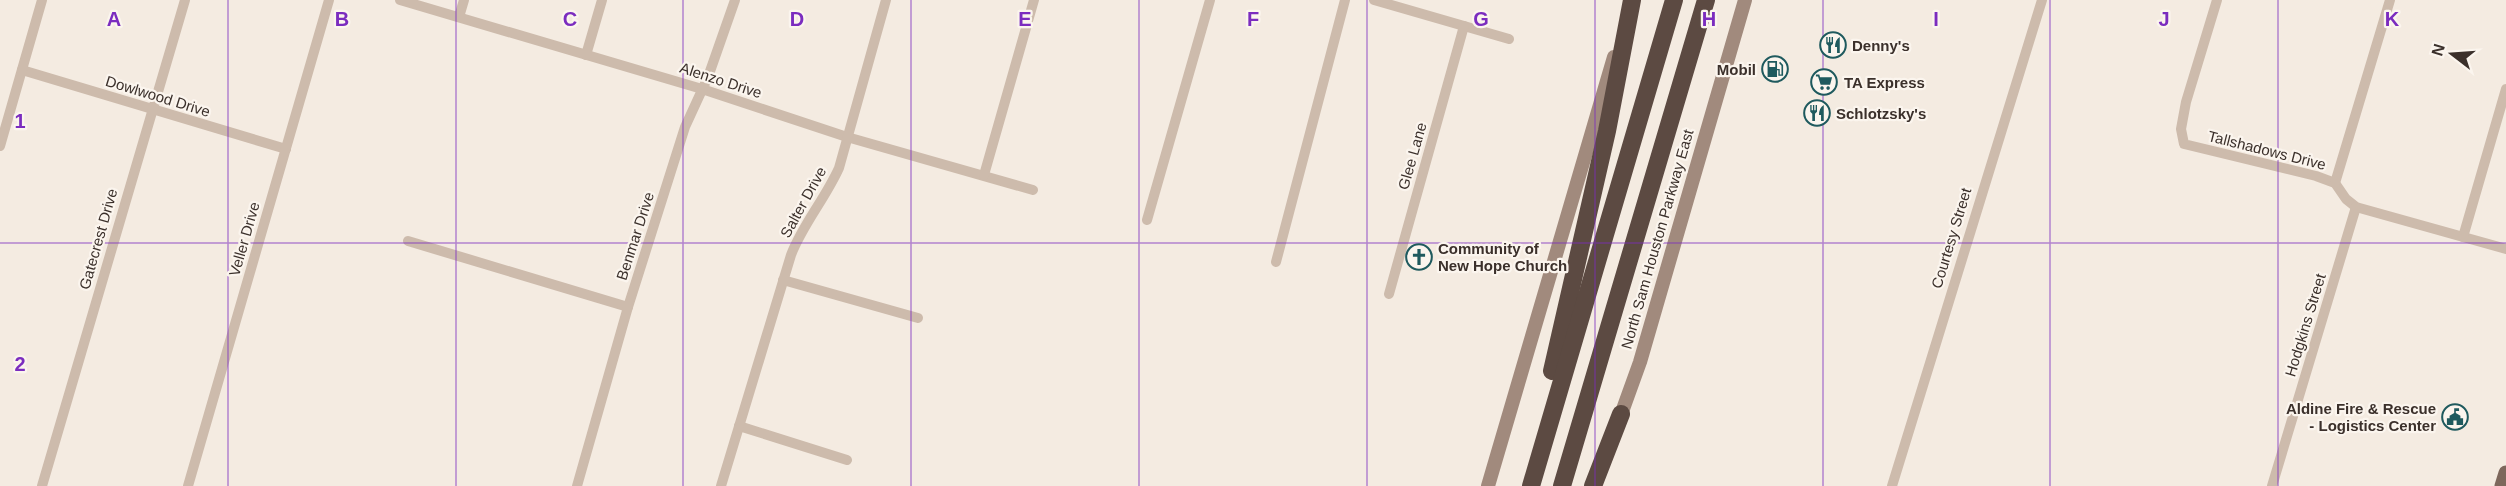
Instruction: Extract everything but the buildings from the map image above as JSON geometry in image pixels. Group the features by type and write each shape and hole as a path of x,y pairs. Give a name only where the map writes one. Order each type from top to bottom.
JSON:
{"highway":[{"path":"1523,486 1563,329 1607,131 1631,0"},
{"path":"1531,486 1674,0"},
{"name":"North Sam Houston Parkway East","path":"1562,486 1706,0"},
{"path":"1593,486 1621,414"}],"main road":[{"path":"1488,486 1631,0"},
{"name":"North Sam Houston Parkway East","path":"1600,486 1621,414 1640,362 1745,0"},
{"path":"2502,486 2506,473"}],"street":[{"path":"0,146 42,0"},
{"name":"Gatecrest Drive","path":"42,486 185,0"},
{"name":"Veller Drive","path":"188,486 329,0"},
{"name":"Alenzo Drive","path":"400,0 702,89 847,137 1033,190"},
{"path":"459,17 464,0"},
{"path":"586,55 602,0"},
{"name":"Benmar Drive","path":"577,486 628,307 685,127 702,89 735,0"},
{"name":"Salter Drive","path":"721,486 783,280 798,238 835,176 886,0"},
{"path":"984,175 1034,0"},
{"path":"1147,220 1210,0"},
{"path":"1276,262 1345,0"},
{"path":"1374,0 1509,39"},
{"name":"Courtesy Street","path":"1892,486 2042,0"},
{"name":"Tallshadows Drive","path":"2217,0 2186,102 2181,129 2184,144 2302,172 2335,183 2346,199 2356,207"},
{"path":"2335,183 2390,0"},
{"name":"Glee Lane","path":"1389,294 1464,26"},
{"name":"Dowlwood Drive","path":"22,70 286,150"},
{"path":"2463,237 2506,88"},
{"path":"2356,207 2506,249"},
{"name":"Hodgkins Street","path":"2272,486 2356,207"},
{"path":"408,241 628,307"},
{"path":"783,280 918,318"},
{"path":"739,426 847,460"}],"place":[{"name":"Denny's","path":"1833,45"},
{"name":"Mobil","path":"1775,69"},
{"name":"TA Express","path":"1824,82"},
{"name":"Schlotzsky's","path":"1817,113"},
{"name":"Community of New Hope Church","path":"1419,257"},
{"name":"Aldine Fire & Rescue - Logistics Center","path":"2455,417"}]}
